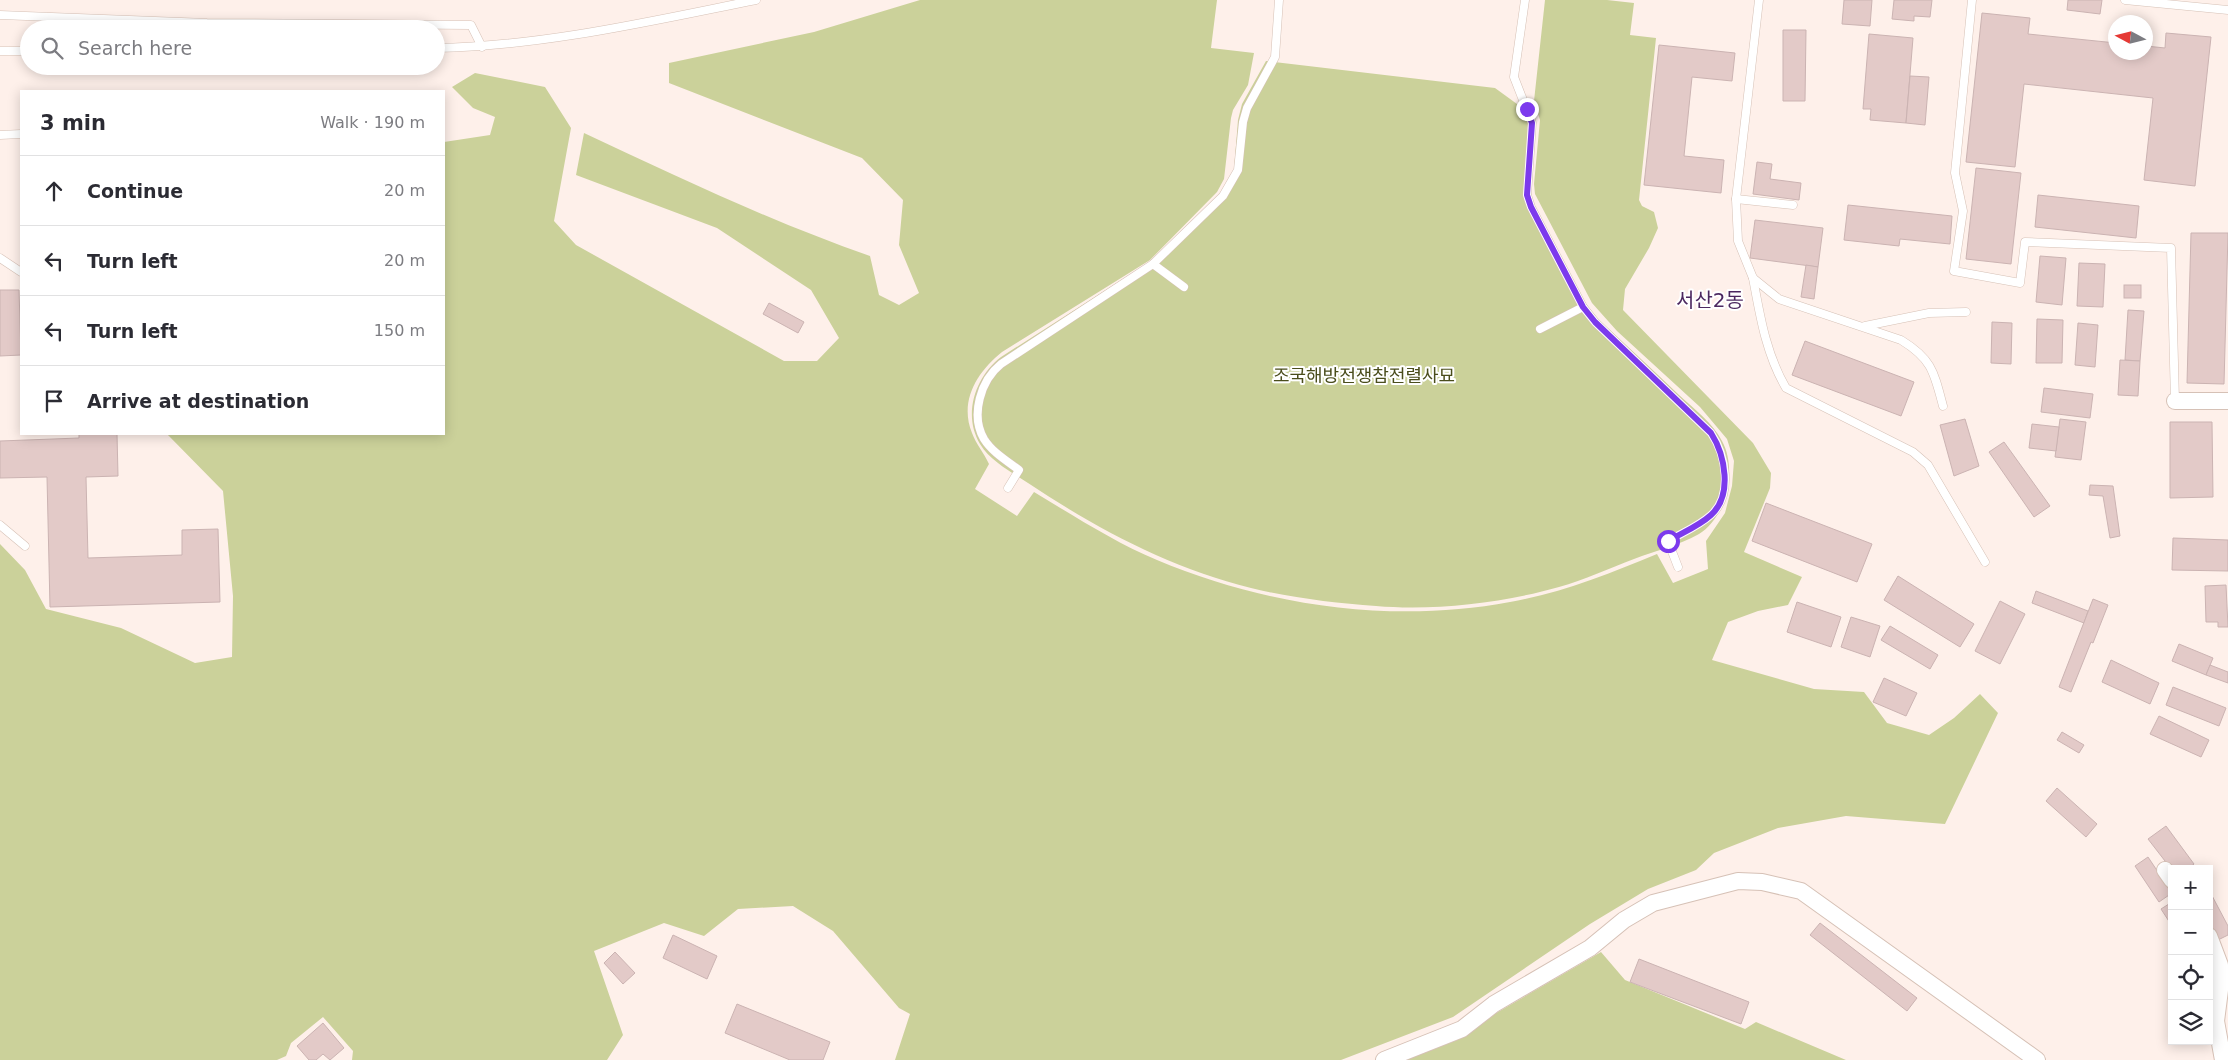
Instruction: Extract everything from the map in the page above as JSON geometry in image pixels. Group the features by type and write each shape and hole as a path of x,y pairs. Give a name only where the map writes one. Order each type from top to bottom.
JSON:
{"street":[{"path":"2175,401 2228,401"},
{"path":"1384,1060 1462,1029 1494,1004 1590,948 1624,920 1653,903 1738,881 1762,882 1801,891 2037,1060"},
{"path":"2213,947 2220,965 2220,990 2216,1021 2223,1060"}],"lane":[{"path":"445,48 482,47 637,24 756,0"},
{"path":"1008,488 1019,470 995,452 984,439 979,428 979,404 983,388 989,377 1001,364 1153,264 1223,196 1233,182 1238,170 1247,108 1275,57 1279,0"},
{"path":"1525,0 1514,77 1532,123 1527,195 1531,207 1583,307 1595,322 1699,421 1718,444 1723,458 1724,477 1720,502 1712,514 1668,541 1678,567"},
{"path":"1759,0 1736,199 1738,241 1753,278 1762,326 1776,371 1786,388 1913,452 1928,465 1985,562"},
{"path":"1972,0 1955,173 1963,211 1954,271 2020,283 2025,242 2171,248 2175,401"},
{"path":"2125,0 2228,10"},
{"path":"0,15 129,20"},
{"path":"445,25 471,25 482,47"},
{"path":"0,51 20,51"},
{"path":"0,135 20,134"},
{"path":"1736,199 1793,206"},
{"path":"0,258 20,271"},
{"path":"1153,264 1184,287"},
{"path":"1753,278 1780,299 1901,340 1918,350 1934,370 1944,406"},
{"path":"1540,329 1583,307"},
{"path":"1863,326 1929,313 1966,312"},
{"path":"0,525 25,546"}],"green space":[{"path":"920,0 1217,0 1211,48 1254,53 1248,85 1233,110 1231,118 1224,179 1217,192 1150,260 1002,352 985,369 973,388 968,410 974,437 989,464 975,489 1017,516 1034,492 1094,528 1141,553 1199,576 1242,589 1330,606 1375,611 1421,611 1510,602 1548,594 1621,569 1657,554 1673,583 1708,569 1706,541 1725,513 1732,486 1734,461 1727,439 1700,407 1617,331 1592,303 1535,194 1534,184 1540,120 1534,101 1545,0 1607,0 1634,3 1630,35 1656,38 1639,200 1642,206 1654,212 1658,228 1649,248 1625,289 1623,310 1753,443 1771,473 1770,488 1744,552 1802,577 1788,605 1758,611 1728,622 1712,660 1814,689 1864,692 1887,723 1929,735 1954,718 1980,694 1998,713 1945,824 1846,816 1778,828 1714,853 1696,870 1648,889 1590,924 1453,1017 1341,1060 895,1060 910,1014 899,1008 833,931 793,906 738,909 704,936 664,923 594,951 623,1035 607,1060 352,1060 353,1051 323,1017 291,1043 286,1056 277,1060 0,1060 0,544 25,570 46,609 121,628 195,663 232,657 233,596 223,491 168,435 445,435 445,142 490,135 495,117 473,108 452,87 475,73 545,87 571,128 554,221 576,245 784,361 817,361 839,338 811,290 717,228 576,175 584,133 761,214 870,256 879,295 899,305 919,293 899,245 903,200 862,158 669,83 669,63 814,32"},
{"name":"조국해방전쟁참전렬사묘","path":"1266,61 1495,88 1535,120 1530,175 1534,208 1586,304 1599,320 1708,422 1718,434 1725,447 1729,469 1727,491 1718,513 1708,527 1699,534 1683,541 1578,581 1537,593 1492,601 1445,606 1398,607 1345,603 1266,592 1221,580 1163,558 1081,516 1009,471 990,456 980,444 972,420 974,396 985,374 1001,357 1151,261 1220,196 1234,170 1238,120 1242,104"},
{"path":"1601,952 1625,980 1745,1029 1756,1022 1846,1060 1406,1060 1457,1040 1491,1016"}],"building":[{"path":"1844,0 1872,0 1870,26 1842,24"},
{"path":"1894,0 1932,0 1930,17 1914,16 1914,21 1892,19"},
{"path":"2068,0 2102,0 2100,14 2067,10"},
{"path":"1982,13 2030,18 2028,34 2108,42 2108,60 2153,60 2153,47 2165,48 2166,33 2211,37 2195,186 2144,180 2153,98 2024,84 2015,167 1966,162"},
{"path":"1783,30 1806,30 1805,101 1783,101"},
{"path":"1869,34 1913,38 1906,123 1870,120 1871,109 1863,109"},
{"path":"1659,45 1735,53 1732,81 1692,77 1684,156 1724,160 1721,193 1644,185"},
{"path":"1910,76 1929,77 1925,125 1906,123"},
{"path":"1757,162 1772,164 1770,179 1801,183 1799,200 1753,194"},
{"path":"1976,168 2021,173 2011,264 1966,259"},
{"path":"2038,195 2139,206 2136,238 2035,227"},
{"path":"1848,205 1952,216 1950,244 1900,239 1899,246 1844,240"},
{"path":"1755,220 1823,228 1818,267 1750,258"},
{"path":"2191,233 2228,233 2224,384 2187,383"},
{"path":"2040,256 2066,258 2062,305 2036,302"},
{"path":"2079,263 2105,264 2103,307 2077,306"},
{"path":"1806,265 1818,267 1814,299 1801,297"},
{"path":"2124,285 2141,285 2141,298 2124,298"},
{"path":"0,290 19,290 20,355 0,356"},
{"path":"769,303 804,322 798,333 763,314"},
{"path":"2128,310 2144,311 2140,361 2125,360"},
{"path":"2037,319 2063,320 2062,363 2036,363"},
{"path":"1992,322 2012,323 2011,364 1991,363"},
{"path":"2078,323 2098,325 2095,367 2075,365"},
{"path":"1805,341 1914,382 1901,416 1792,375"},
{"path":"2120,360 2140,361 2138,396 2118,395"},
{"path":"2044,388 2093,394 2090,418 2041,412"},
{"path":"1965,419 1979,466 1954,476 1940,425"},
{"path":"2060,419 2086,422 2081,460 2055,457"},
{"path":"2170,422 2212,422 2213,497 2170,498"},
{"path":"2032,424 2059,427 2056,451 2029,448"},
{"path":"79,435 117,435 118,476 86,477 88,558 182,555 182,530 218,529 220,602 50,607 47,477 0,478 0,441 79,438"},
{"path":"2004,442 2050,506 2034,517 1989,452"},
{"path":"2090,485 2113,486 2120,536 2110,538 2103,496 2089,495"},
{"path":"1766,503 1872,544 1857,582 1752,541"},
{"path":"2173,538 2228,540 2228,571 2172,570"},
{"path":"1898,576 1974,624 1960,647 1884,600"},
{"path":"2226,585 2228,627 2218,627 2218,622 2206,622 2205,586"},
{"path":"2036,591 2088,611 2084,623 2032,603"},
{"path":"2093,599 2108,605 2071,692 2059,687"},
{"path":"2000,601 2025,614 2000,664 1975,651"},
{"path":"1797,602 1841,617 1831,647 1787,632"},
{"path":"1851,617 1880,626 1870,657 1841,647"},
{"path":"1890,626 1938,655 1930,669 1881,640"},
{"path":"2179,644 2213,658 2206,675 2172,661"},
{"path":"2111,660 2159,683 2150,704 2102,682"},
{"path":"2210,665 2228,672 2228,683 2206,675"},
{"path":"1884,678 1917,693 1906,716 1873,702"},
{"path":"2173,687 2226,708 2219,726 2166,705"},
{"path":"2159,716 2209,740 2201,757 2150,734"},
{"path":"2062,732 2084,745 2079,753 2057,740"},
{"path":"2057,788 2097,824 2086,837 2046,801"},
{"path":"2166,826 2194,864 2168,865 2148,839"},
{"path":"2148,857 2168,887 2168,896 2159,902 2135,866"},
{"path":"2213,898 2228,926 2228,935 2218,940 2213,931"},
{"path":"2168,905 2168,920 2161,909"},
{"path":"1820,923 1917,998 1907,1011 1810,935"},
{"path":"673,935 717,956 707,979 663,958"},
{"path":"615,952 635,973 623,984 604,963"},
{"path":"1639,959 1749,1002 1741,1024 1630,982"},
{"path":"737,1004 830,1042 823,1060 790,1060 725,1033"},
{"path":"323,1023 344,1048 330,1060 323,1054 316,1060 309,1060 297,1046"}],"district":[{"name":"서산2동","path":"1710,300"}],"route":[{"path":"1527,109 1532,123 1527,195 1531,207 1583,307 1595,322 1711,433 1718,444 1723,458 1724,491 1720,502 1712,514 1668,541"}]}
